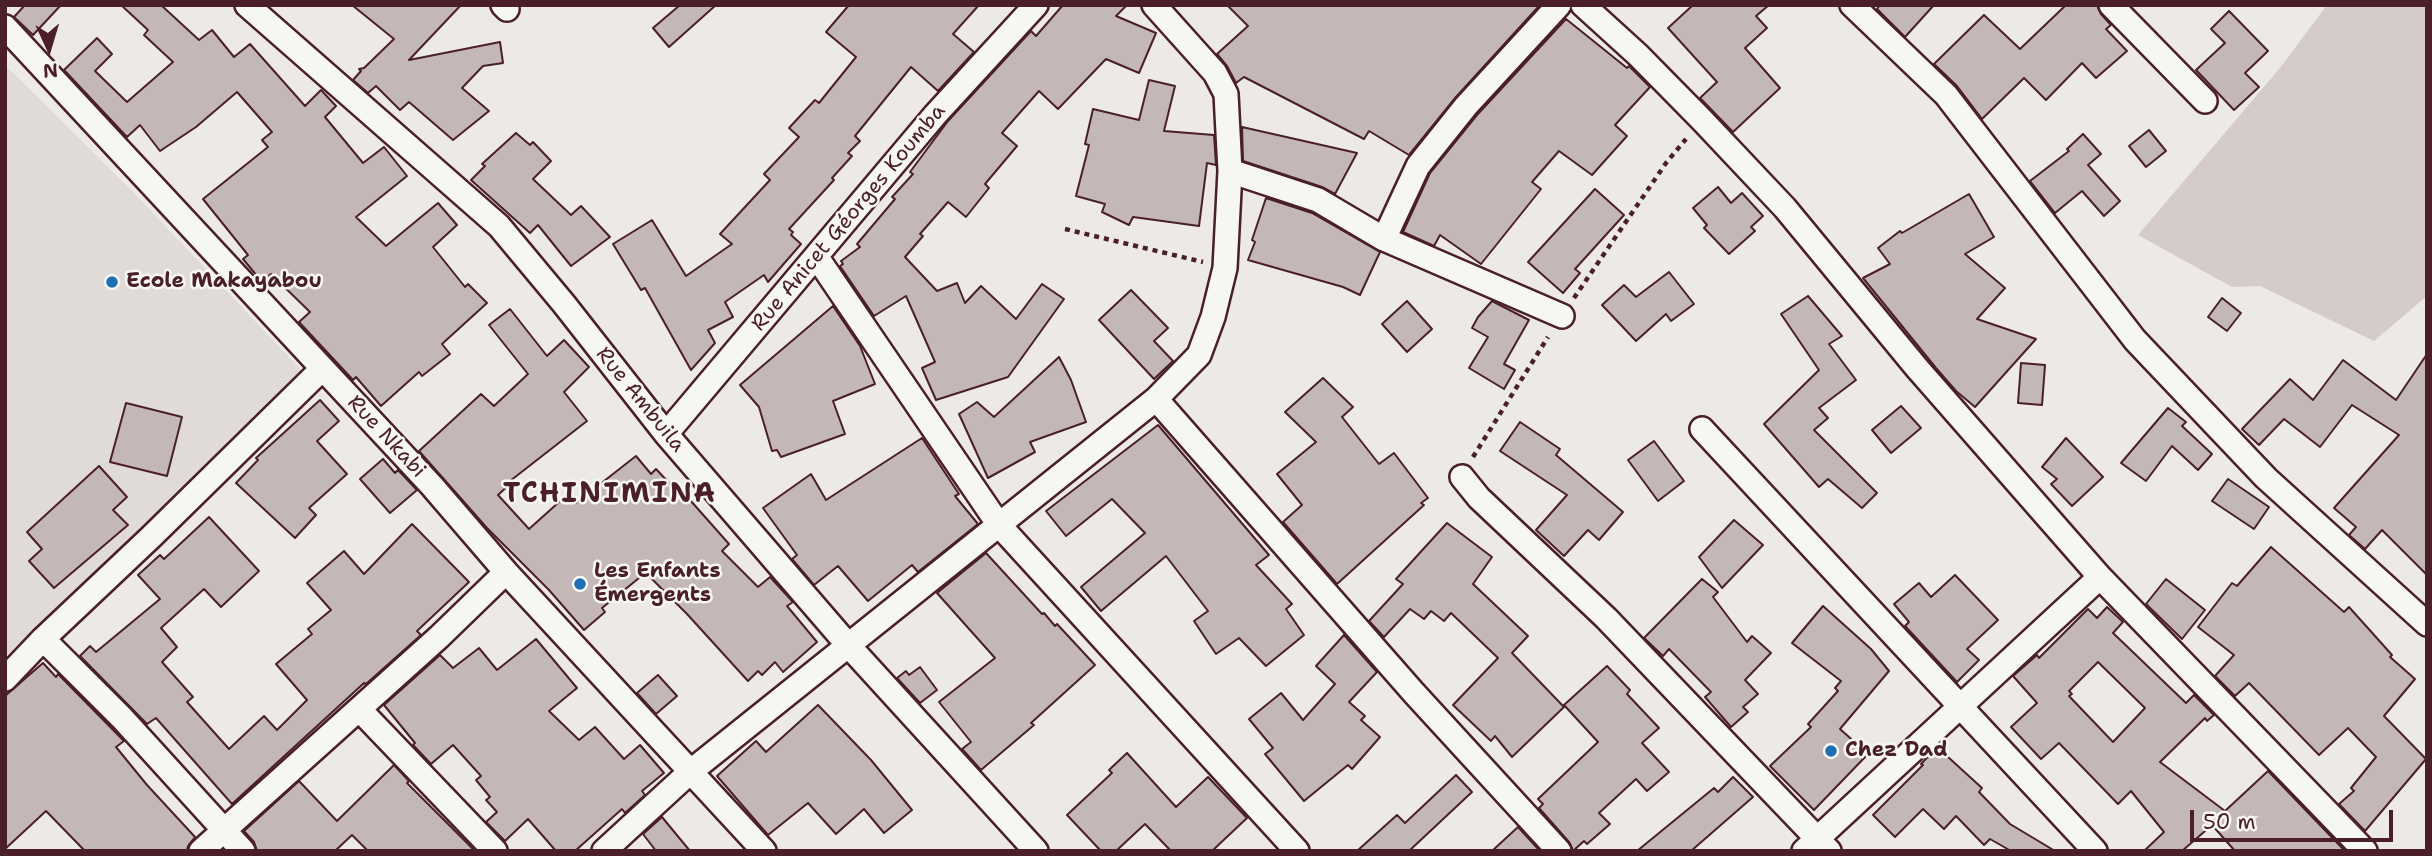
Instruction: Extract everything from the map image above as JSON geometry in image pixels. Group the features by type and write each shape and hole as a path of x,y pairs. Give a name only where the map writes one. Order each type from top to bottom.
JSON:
{"street":[{"name":"Rue Ambuila","path":"247,5 499,226 666,434 848,645 1036,851"},
{"name":"Rue Anicet Géorges Koumba","path":"666,434 935,115 1036,5"},
{"path":"604,851 690,772 1156,399 1199,355 1213,317 1225,268 1230,171 1226,94 1215,73 1154,5"},
{"path":"1384,239 1418,166 1466,106 1559,5"},
{"path":"1583,5 1638,55 1785,208 1917,368 2100,577 2365,851"},
{"path":"1852,5 1946,95 2135,340 2266,478 2427,624"},
{"path":"2111,5 2205,101"},
{"name":"Rue Nkabi","path":"5,27 432,486 506,572 764,851"},
{"path":"1230,171 1318,200 1384,239 1562,316"},
{"path":"816,256 999,525 1286,847"},
{"path":"6,675 322,369"},
{"path":"1156,399 1414,693 1559,851"},
{"path":"1702,429 2095,851"},
{"path":"1462,477 1479,498 1606,618 1817,847 1960,706 2100,577"},
{"path":"201,851 439,637 506,572"},
{"path":"43,639 122,718 243,851"},
{"path":"359,709 495,851"}],"path":[{"path":"1462,477 1562,316 1666,163 1702,120"},
{"path":"1065,229 1225,268"}],"shaded area":[{"path":"2327,5 2427,5 2427,296 2374,341 2260,286 2232,287 2138,235 2280,68"},
{"name":"Ecole Makayabou","path":"5,65 135,194 301,370 10,657 5,651"}],"building":[{"path":"25,5 61,5 33,35 14,17"},
{"path":"121,5 161,5 199,40 212,30 234,57 250,44 305,106 321,90 336,106 325,117 363,163 384,147 407,176 356,217 386,246 438,203 457,225 433,247 465,287 468,284 487,303 442,344 450,354 422,376 419,372 381,406 356,377 353,380 299,322 310,312 271,274 262,282 243,259 248,255 203,199 268,147 262,140 272,132 237,92 196,127 160,151 140,125 127,137 64,70 97,38 112,54 95,71 127,102 173,62 144,35 148,30"},
{"path":"352,5 461,5 409,60 500,42 503,63 483,66 462,88 489,111 453,140 409,102 400,110 376,86 368,93 353,80 361,71 359,69 364,68 394,39"},
{"path":"680,5 716,5 669,47 653,28"},
{"path":"849,5 979,5 953,34 974,52 938,91 911,67 855,136 860,141 848,153 852,156 832,178 834,180 789,229 793,232 791,235 801,244 768,282 764,275 725,302 733,317 708,330 715,343 691,370 645,288 641,290 613,244 652,220 686,276 732,244 720,234 770,180 764,174 799,137 789,128 815,100 819,103 856,57 826,32"},
{"path":"1063,5 1127,5 1116,16 1156,33 1139,73 1106,59 1058,109 1039,91 1002,133 1017,146 985,184 989,188 966,217 948,202 920,234 923,236 905,257 937,291 957,283 965,303 981,286 1016,319 1042,284 1064,299 1008,377 936,400 922,368 935,362 906,296 874,316 840,266 843,264 841,261 860,247 857,244 895,199 892,197 913,174 910,172 948,121 1031,31 1036,36"},
{"path":"1227,5 1540,5 1456,97 1409,155 1369,131 1364,139 1244,77 1236,83 1217,54 1248,26"},
{"path":"1693,5 1769,5 1756,16 1767,28 1745,48 1780,88 1733,132 1700,98 1717,82 1668,28"},
{"path":"1880,5 1934,5 1905,37 1877,9"},
{"path":"2066,5 2097,5 2111,25 2106,29 2127,51 2096,78 2082,63 2046,100 2024,78 1982,119 1957,86 1934,64 1984,15 2020,49"},
{"path":"2229,11 2268,51 2245,73 2259,87 2234,110 2196,70 2225,43 2211,29"},
{"path":"1566,19 1627,68 1629,66 1650,87 1615,125 1627,136 1592,175 1559,151 1532,182 1541,189 1481,264 1440,235 1434,246 1403,232 1430,173 1477,115"},
{"path":"1149,80 1175,86 1164,131 1214,135 1216,165 1207,163 1199,226 1133,217 1129,225 1102,212 1105,204 1076,196 1089,145 1085,144 1093,109 1139,120"},
{"path":"1242,127 1357,153 1335,194 1322,187 1243,161"},
{"path":"2149,130 2166,151 2146,167 2129,146"},
{"path":"516,133 530,145 533,142 551,161 533,179 571,215 581,206 610,237 571,266 538,225 530,233 471,180 485,166 482,164"},
{"path":"2083,134 2101,154 2088,165 2120,201 2104,216 2082,191 2055,213 2030,181 2069,151 2067,149"},
{"path":"1718,187 1731,203 1742,193 1763,216 1751,227 1755,231 1729,254 1704,228 1707,225 1693,208"},
{"path":"1595,189 1624,215 1575,269 1580,273 1563,293 1528,262"},
{"path":"1969,194 1994,237 1965,254 2005,288 1977,319 2036,339 1975,407 1956,391 1936,368 1863,278 1890,264 1878,248 1900,231 1902,233"},
{"path":"1266,198 1312,213 1380,252 1360,295 1343,287 1248,260"},
{"path":"1669,272 1694,304 1671,321 1666,314 1636,341 1602,305 1624,285 1636,297"},
{"path":"1131,290 1168,328 1154,341 1173,361 1154,379 1099,320"},
{"path":"1808,296 1842,336 1829,344 1856,380 1819,408 1828,418 1814,430 1877,493 1862,508 1828,479 1819,487 1764,424 1819,370 1781,314"},
{"path":"2222,298 2241,313 2227,331 2208,317"},
{"path":"1407,301 1432,329 1407,352 1382,324"},
{"path":"1492,301 1529,320 1504,364 1515,370 1504,389 1469,368 1488,337 1472,328"},
{"path":"833,306 860,346 875,384 833,401 845,434 781,457 777,450 772,451 759,407 740,385"},
{"path":"510,309 547,356 564,340 589,367 564,392 587,421 510,481 498,495 529,529 568,494 576,503 636,456 651,474 656,469 687,502 690,500 729,544 722,551 758,587 770,577 793,602 787,606 817,642 783,672 775,662 762,675 758,671 748,681 647,574 602,608 605,612 584,630 549,590 487,528 419,451 481,394 494,406 528,374 489,325"},
{"path":"2427,354 2427,575 2382,530 2365,549 2349,535 2356,527 2334,508 2399,435 2352,405 2320,447 2284,419 2259,445 2242,429 2290,379 2313,400 2343,360 2396,400"},
{"path":"1059,357 1071,380 1086,422 1030,442 1035,452 988,478 959,414 977,402 994,417"},
{"path":"2021,363 2045,365 2042,405 2018,403"},
{"path":"1323,378 1353,407 1342,417 1379,464 1394,453 1428,498 1421,503 1424,505 1337,584 1283,522 1302,505 1277,474 1316,442 1285,412"},
{"path":"320,400 339,421 317,441 347,474 309,508 316,515 295,538 236,483 258,460 256,458"},
{"path":"126,403 182,417 167,476 110,462"},
{"path":"1901,406 1921,428 1891,453 1872,430"},
{"path":"2168,408 2186,422 2182,426 2212,454 2198,470 2172,446 2146,481 2121,463"},
{"path":"1520,422 1560,449 1556,455 1623,512 1599,540 1588,530 1564,556 1536,530 1567,495 1500,451"},
{"path":"1158,425 1269,555 1256,565 1292,604 1286,609 1304,635 1266,666 1239,638 1216,654 1194,621 1208,611 1166,556 1101,611 1081,587 1145,533 1112,499 1066,536 1046,511"},
{"path":"922,438 959,494 955,496 978,524 918,572 912,565 868,601 838,566 814,585 792,559 797,555 763,508 811,474 826,500"},
{"path":"2066,438 2103,477 2072,506 2051,484 2057,479 2042,467"},
{"path":"1654,441 1684,481 1658,501 1628,460"},
{"path":"383,459 395,473 398,470 417,490 390,513 360,479"},
{"path":"99,466 127,497 113,510 128,525 54,588 29,561 42,549 27,532"},
{"path":"2228,479 2269,507 2254,529 2212,501"},
{"path":"209,517 259,571 221,607 204,589 161,628 177,647 162,662 193,697 187,702 229,749 264,716 277,730 307,700 276,664 312,634 308,629 331,610 307,583 344,551 364,574 412,524 469,582 417,631 421,635 364,683 232,804 156,718 147,724 80,656 90,646 96,652 160,599 138,575 160,555 164,559"},
{"path":"1734,520 1763,545 1722,588 1699,557"},
{"path":"1447,523 1492,557 1473,584 1528,636 1512,653 1564,707 1512,757 1495,736 1491,741 1453,705 1498,658 1451,613 1444,621 1431,611 1424,619 1410,609 1384,637 1369,621 1403,584 1396,579"},
{"path":"2271,547 2344,612 2349,607 2392,655 2390,657 2415,679 2384,716 2426,759 2365,831 2339,804 2354,791 2351,788 2376,757 2348,728 2319,755 2249,683 2235,696 2215,676 2234,655 2198,627 2232,583 2237,586"},
{"path":"986,553 1042,614 1055,626 1057,624 1095,665 1031,723 1034,725 981,770 962,749 971,742 939,702 995,658 937,593"},
{"path":"1955,575 1998,620 1967,649 1979,660 1957,682 1905,626 1909,622 1894,604 1919,583 1931,597"},
{"path":"1702,579 1718,592 1713,597 1747,642 1752,636 1771,653 1745,680 1758,694 1743,707 1748,712 1731,727 1705,697 1711,692 1669,649 1663,656 1644,638"},
{"path":"2166,579 2205,610 2182,639 2146,604"},
{"path":"1823,606 1871,649 1889,671 1840,729 1868,754 1814,810 1770,766 1811,727 1808,724 1838,691 1835,688 1841,681 1792,643"},
{"path":"2107,607 2123,622 2113,633 2186,703 2194,695 2214,715 2207,721 2205,718 2160,762 2225,811 2268,771 2345,851 2235,851 2212,825 2182,851 2144,851 2164,832 2131,791 2118,804 2059,743 2041,759 2011,727 2037,703 2013,676 2037,655 2039,658 2088,609 2097,618","holes":["2098,662 2145,708 2113,742 2069,696 2072,694 2069,691"]},
{"path":"1344,635 1377,672 1349,702 1365,716 1361,720 1380,737 1352,769 1348,765 1304,801 1265,754 1273,748 1249,719 1281,693 1303,720 1335,684 1316,666"},
{"path":"536,639 577,688 549,711 579,740 595,727 624,759 640,745 664,773 642,791 645,795 625,813 622,809 575,851 556,851 528,819 505,841 486,822 497,812 486,800 490,797 476,780 481,776 453,745 431,764 413,745 415,743 384,705 440,655 453,668 479,648 497,670"},
{"path":"43,663 56,677 58,674 124,741 116,747 195,837 187,851 85,851 46,811 5,849 5,696"},
{"path":"1607,666 1630,690 1627,694 1659,728 1642,743 1669,772 1647,791 1636,779 1599,813 1610,824 1587,844 1584,841 1573,851 1569,842 1539,808 1543,804 1538,799 1598,742 1564,705"},
{"path":"920,667 937,690 920,703 897,678 906,671 909,675"},
{"path":"658,675 677,696 656,714 637,693"},
{"path":"818,705 871,760 912,810 884,833 864,809 836,834 808,803 768,835 717,776 756,741 766,752"},
{"path":"1937,747 1982,788 1979,792 2010,824 2055,851 2011,851 1990,839 1984,845 1956,816 1944,829 1923,809 1895,837 1873,815 1923,765 1921,764"},
{"path":"1127,753 1176,807 1208,777 1247,818 1212,851 1171,851 1145,824 1116,851 1101,851 1067,815 1112,773 1109,770"},
{"path":"394,765 409,781 407,783 475,851 368,851 352,835 335,851 257,851 254,842 244,831 299,781 337,821"},
{"path":"1456,775 1472,792 1409,851 1357,851 1397,815 1405,823"},
{"path":"1733,777 1753,797 1691,851 1637,851 1714,788 1718,792"},
{"path":"662,817 690,851 656,851 643,834"},
{"path":"1518,827 1540,851 1492,851"}],"place":[{"name":"Ecole Makayabou","path":"112,282"},
{"name":"Les Enfants Émergents","path":"580,584"},
{"name":"Chez Dad","path":"1831,751"}],"district":[{"name":"TCHINIMINA","path":"610,495"}]}
